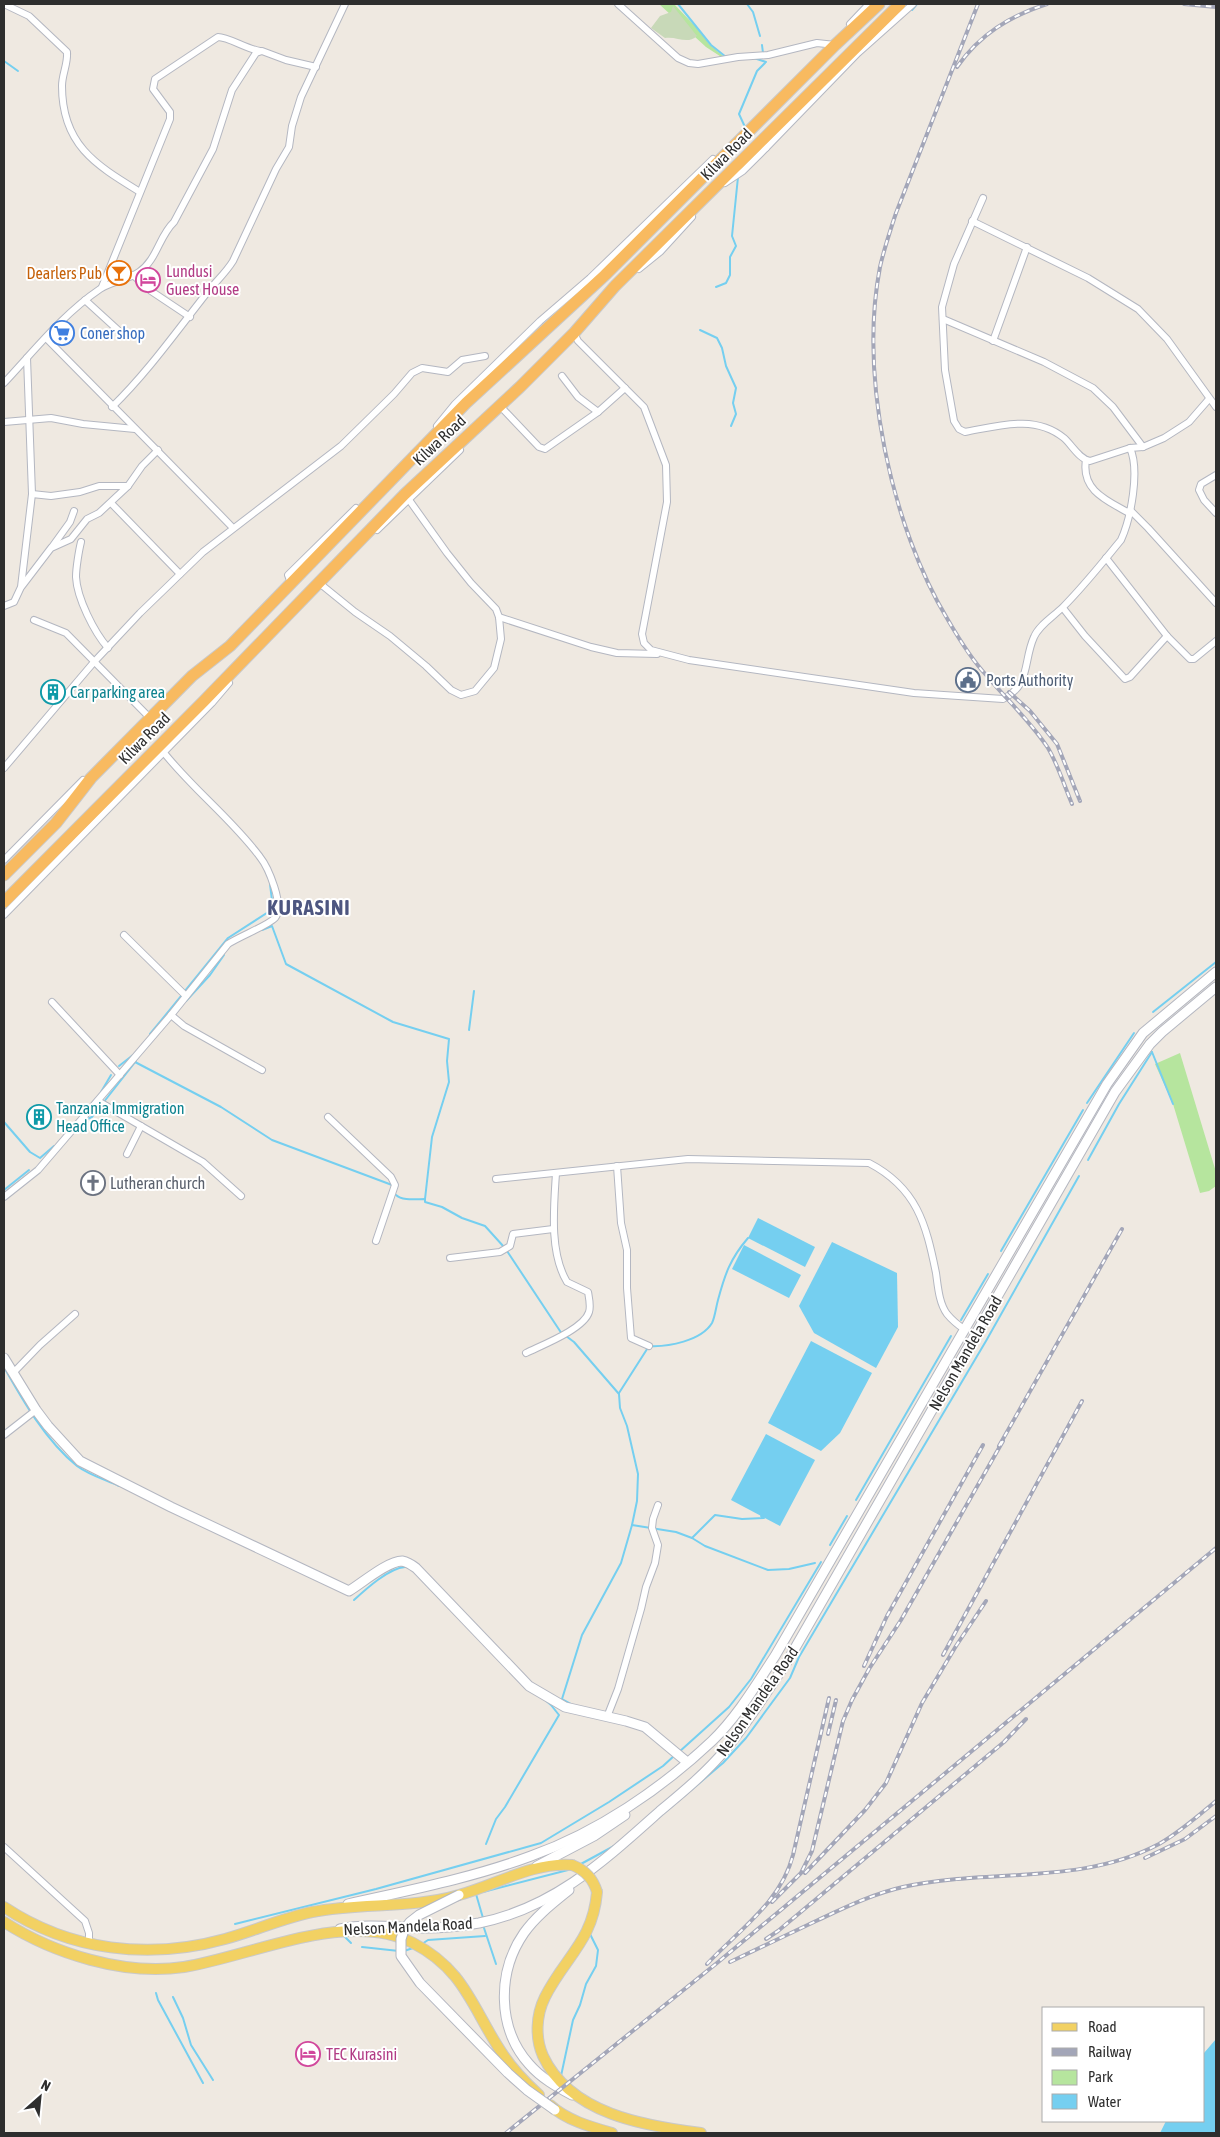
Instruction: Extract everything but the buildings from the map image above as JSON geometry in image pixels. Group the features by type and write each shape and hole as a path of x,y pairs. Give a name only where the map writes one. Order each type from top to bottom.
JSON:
{"highway":[{"name":"Kilwa Road","path":"4,875 56,823 92,778 192,676 230,646 466,403 605,276 833,44 879,4"},
{"name":"Kilwa Road","path":"4,902 161,749 407,497 502,408 574,335 614,286 763,146 900,4"}],"main road":[{"name":"Nelson Mandela Road","path":"4,1907 54,1934 89,1943 138,1951 168,1950 224,1939 312,1912 437,1884 532,1856 590,1829 665,1781 713,1739 748,1696 775,1656 1107,1084 1143,1032 1216,972"},
{"name":"Nelson Mandela Road","path":"4,1922 26,1935 77,1956 125,1967 149,1969 183,1967 354,1926 382,1924 426,1928 480,1923 509,1915 536,1904 598,1866 701,1776 726,1749 787,1662 1116,1092 1150,1044 1216,987"},
{"path":"4,1358 36,1410 80,1461 170,1507 349,1590 394,1563 402,1561 410,1564 529,1686 565,1707 644,1727 688,1762"},
{"path":"530,1870 594,1836 624,1815 665,1781"},
{"path":"312,1912 426,1903 459,1895 530,1870 559,1864 572,1865 587,1873 596,1892 593,1915 581,1945 545,1997 538,2025 540,2050 550,2069 570,2091 585,2102"},
{"path":"598,1866 534,1920 515,1947 505,1981 506,2017 512,2036 521,2054 542,2077 585,2102 647,2125 701,2133"},
{"path":"459,1895 419,1915 410,1922 404,1930 401,1939 401,1956 420,1983 527,2090 555,2110 591,2127 612,2133"},
{"path":"294,1940 361,1930 383,1932 413,1943 443,1963 455,1976 467,1991 504,2056 518,2075 555,2110"}],"street":[{"path":"112,407 130,390 190,317 214,284 224,276 233,261 276,169 289,147 295,112 345,4"},
{"path":"618,4 678,58 689,63 698,64 738,57 768,55 817,43 833,44 870,4"},
{"path":"763,146 858,53 913,4"},
{"path":"6,5 29,16 67,52 68,60 62,80 64,105 71,132 81,149 98,165 140,192"},
{"path":"102,287 170,115 153,89 155,79 218,37 224,37 247,48 316,67"},
{"path":"4,383 75,307 102,287 140,272 150,261 165,230 174,222 213,149 232,90 251,59 260,51"},
{"path":"983,198 954,264 942,307 946,370 954,421 959,430 965,432 1010,423 1043,427 1063,437 1086,460"},
{"path":"972,221 1088,278 1138,309 1166,339 1216,407"},
{"path":"993,341 1027,247"},
{"path":"133,275 151,291 190,317"},
{"path":"85,300 119,331"},
{"path":"943,318 1044,362 1093,388 1113,407 1143,446"},
{"path":"574,335 644,408 666,465 667,502 642,634 644,643 651,650 714,664 914,693 1003,699 1020,686 1034,635 1063,608 1121,540 1126,529 1135,472 1133,454 1130,448"},
{"path":"46,338 233,528"},
{"path":"4,768 94,662 180,574 233,528 341,446 394,394 412,373 422,368 448,372 462,360 485,356"},
{"path":"21,588 32,494 27,358"},
{"path":"562,376 578,397 598,412"},
{"path":"502,408 542,449 548,447 598,412 625,388"},
{"path":"1086,460 1143,446 1164,438 1189,422 1209,399"},
{"path":"4,422 51,418 82,424 135,428"},
{"path":"51,548 71,539 87,519 100,513 111,503 158,450"},
{"path":"1086,460 1084,471 1087,482 1102,496 1129,512 1148,528 1215,599"},
{"path":"1216,475 1201,484 1199,490 1204,500 1216,513"},
{"path":"32,494 50,496 80,492 99,486 128,486"},
{"path":"320,584 390,636 451,690 461,695 475,692 494,668 501,639 499,616 496,609 446,553 407,497"},
{"path":"111,503 180,574"},
{"path":"4,606 14,602 21,588 70,522 74,511"},
{"path":"81,542 76,574 78,588 95,632 108,648"},
{"path":"1106,558 1167,636 1190,659 1194,659 1216,641"},
{"path":"1063,608 1085,636 1125,679 1130,677 1167,636"},
{"path":"499,616 591,647 617,653 665,654"},
{"path":"4,860 151,719 66,633 34,620"},
{"path":"4,915 161,749 260,857 272,882 278,908 275,918 228,944 171,1015 38,1170 4,1197"},
{"path":"124,935 186,996"},
{"path":"52,1002 120,1075"},
{"path":"171,1015 184,1026 262,1070"},
{"path":"98,1100 203,1162 241,1196"},
{"path":"328,1117 391,1177 395,1185 376,1241"},
{"path":"127,1154 140,1126"},
{"path":"496,1179 688,1159 869,1163 888,1173 916,1205 926,1229 941,1300 946,1312 964,1329"},
{"path":"617,1166 621,1223 627,1250 627,1288 631,1338 649,1346"},
{"path":"526,1353 563,1336 586,1318 589,1312 588,1292 571,1285 564,1278 553,1229 556,1172"},
{"path":"450,1258 500,1252 510,1246 513,1234 553,1229"},
{"path":"13,1373 40,1345 75,1314"},
{"path":"4,1435 36,1410"},
{"path":"607,1717 618,1689 646,1587 655,1563 658,1545 652,1528 658,1505"},
{"path":"4,1847 85,1921 89,1933 89,1943"}],"green space":[{"path":"659,4 674,4 710,45 728,60 706,47"},
{"path":"673,6 697,36 693,39 665,38 651,28 660,16 671,12"},
{"path":"1180,1053 1216,1172 1216,1186 1209,1191 1200,1193 1173,1104 1155,1064"}],"water":[{"path":"758,1218 815,1247 805,1267 748,1238"},
{"path":"832,1242 897,1273 898,1327 876,1368 814,1333 799,1306"},
{"path":"744,1245 801,1275 789,1298 732,1269"},
{"path":"811,1341 872,1373 840,1433 821,1451 768,1423"},
{"path":"766,1434 815,1460 780,1526 731,1500"},
{"path":"1216,2039 1216,2133 1160,2133 1166,2122 1205,2122 1205,2052"}],"waterway":[{"path":"678,4 711,45 726,57"},
{"path":"747,4 753,12 760,36"},
{"path":"912,10 917,4"},
{"path":"762,45 763,53"},
{"path":"754,58 766,62"},
{"path":"4,61 18,71"},
{"path":"745,127 739,114 757,71 765,63"},
{"path":"716,287 726,283 730,275 730,257 736,246 732,236 738,177"},
{"path":"700,330 717,338 722,348 726,366 736,388 733,403 736,414 731,426"},
{"path":"185,991 228,938 273,909 270,884"},
{"path":"262,930 272,926 286,964 393,1022 449,1039 447,1061 449,1082 432,1137 425,1199"},
{"path":"186,1001 210,975 224,955"},
{"path":"1153,1012 1216,962"},
{"path":"469,1030 474,991"},
{"path":"150,1034 182,995"},
{"path":"1087,1103 1134,1033"},
{"path":"1152,1052 1173,1104"},
{"path":"1088,1160 1119,1104 1152,1052"},
{"path":"119,1066 133,1055"},
{"path":"83,1121 92,1117 136,1061"},
{"path":"135,1062 221,1107 272,1140 392,1185"},
{"path":"101,1092 111,1075"},
{"path":"1001,1251 1083,1110"},
{"path":"4,1122 30,1152 40,1158 54,1146"},
{"path":"4,1190 29,1170"},
{"path":"658,1818 723,1763 746,1738 790,1678 799,1657 986,1341 1079,1176"},
{"path":"396,1195 405,1199 425,1199 425,1202 442,1207 462,1218 485,1226 504,1247"},
{"path":"619,1393 649,1346 684,1342 700,1334 712,1323 726,1274 737,1253 748,1238"},
{"path":"507,1251 562,1334"},
{"path":"961,1320 988,1274"},
{"path":"566,1336 574,1342 619,1394 620,1408 627,1426 638,1474 637,1501 632,1525"},
{"path":"856,1500 951,1336"},
{"path":"4,1367 36,1420 55,1445 77,1466 119,1486"},
{"path":"571,1704 562,1699 582,1635 621,1563 632,1525 676,1532 692,1538 715,1515 742,1519 764,1518 761,1516"},
{"path":"830,1545 847,1516"},
{"path":"692,1538 705,1546 768,1570 789,1569 815,1563"},
{"path":"679,1752 729,1707 751,1679 821,1562"},
{"path":"354,1600 385,1575 405,1567"},
{"path":"486,1844 496,1819 559,1715 544,1699"},
{"path":"235,1924 376,1889 541,1843 609,1802 663,1766 675,1755"},
{"path":"579,1865 614,1846"},
{"path":"483,1892 568,1870"},
{"path":"476,1894 483,1918"},
{"path":"484,1928 496,1964"},
{"path":"561,2076 573,2020 586,1984 596,1966 598,1950 589,1932"},
{"path":"344,1936 351,1943"},
{"path":"422,1944 428,1940 485,1936"},
{"path":"362,1947 399,1951"},
{"path":"404,1951 413,1948"},
{"path":"156,1993 203,2083"},
{"path":"173,1997 183,2018 191,2045 213,2080"}],"railway":[{"path":"978,4 896,213 880,267 875,310 874,355 877,402 896,496 910,541 928,582 961,642 981,670 1034,729 1048,748 1072,804"},
{"path":"957,67 976,45 997,28 1021,14 1047,4"},
{"path":"1184,4 1216,7"},
{"path":"1009,692 1030,711 1057,744 1080,801"},
{"path":"999,1446 1122,1229"},
{"path":"943,1655 1082,1401"},
{"path":"772,1902 801,1873 812,1851 843,1721 852,1700 869,1669 901,1620 1003,1441"},
{"path":"864,1666 887,1616 983,1445"},
{"path":"506,2133 717,1963 1216,1548"},
{"path":"805,1873 865,1810 886,1783 922,1703 986,1601"},
{"path":"707,1964 758,1914 779,1887 787,1872 793,1855 829,1698"},
{"path":"828,1734 836,1700"},
{"path":"766,1939 1004,1742 1026,1719"},
{"path":"730,1962 848,1906 869,1897 903,1887 935,1881 1066,1871 1098,1866 1129,1857 1167,1839 1189,1824 1216,1801"},
{"path":"1145,1858 1185,1839 1216,1816"}],"place":[{"name":"Dearlers Pub","path":"119,273"},
{"name":"Lundusi Guest House","path":"148,280"},
{"name":"Coner shop","path":"62,333"},
{"name":"Ports Authority","path":"968,680"},
{"name":"Car parking area","path":"53,692"},
{"name":"Tanzania Immigration Head Office","path":"39,1117"},
{"name":"Lutheran church","path":"93,1183"},
{"name":"TEC Kurasini","path":"308,2054"}],"district":[{"name":"KURASINI","path":"309,908"}]}
